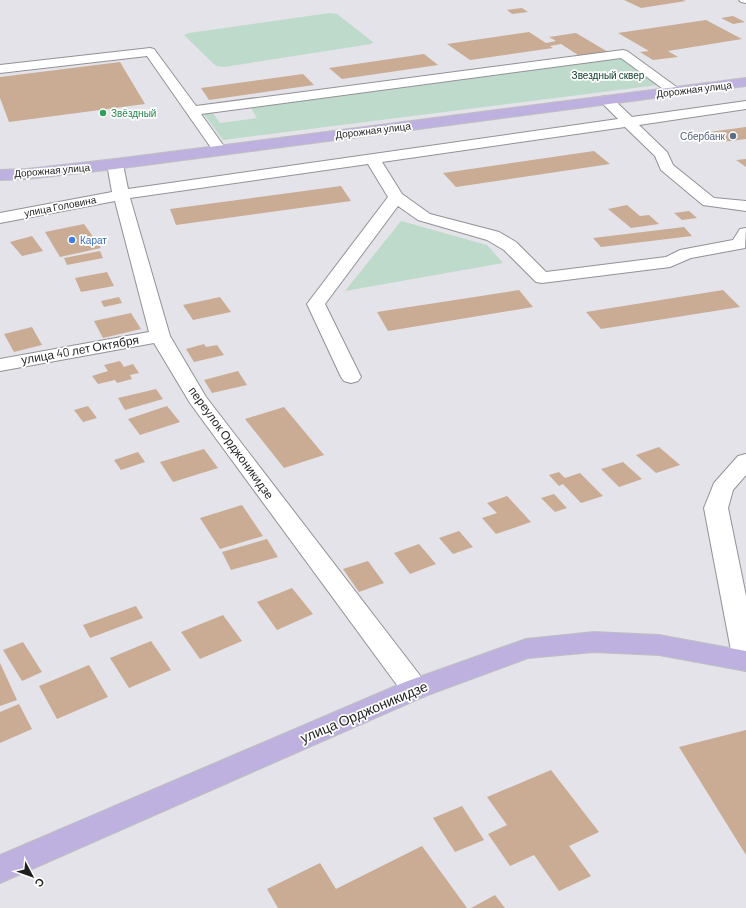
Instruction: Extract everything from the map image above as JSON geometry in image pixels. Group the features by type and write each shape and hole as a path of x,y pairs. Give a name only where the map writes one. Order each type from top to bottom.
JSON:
{"main road":[{"name":"Дорожная улица","path":"0,175 27,174 115,164 746,82"},
{"name":"улица Орджоникидзе","path":"0,869 415,689 526,649 594,642 659,645 746,661"}],"street":[{"path":"0,69 150,52 220,150"},
{"path":"192,111 623,54 675,91"},
{"path":"373,159 396,196 424,217 493,236 510,246 542,278 670,262 686,254 739,244 746,232 666,167 662,155 606,100"},
{"name":"улица Головина","path":"0,218 121,195 746,105"},
{"name":"переулок Орджоникидзе","path":"115,164 121,195 160,336 197,398 415,689"},
{"path":"351,377 316,304 396,196"},
{"path":"710,202 746,206"},
{"name":"улица 40 лет Октября","path":"0,365 160,336"},
{"path":"746,461 722,488 716,508 746,661"}],"green space":[{"path":"330,13 337,14 373,42 371,44 224,67 216,66 184,35 189,33"},
{"name":"Звездный сквер","path":"619,57 658,85 223,140 203,113 212,112 220,123 257,118 249,105"},
{"path":"401,221 487,245 503,263 345,291"}],"building":[{"path":"624,0 683,0 686,1 641,8"},
{"path":"522,8 528,12 512,14 507,10"},
{"path":"733,16 745,22 733,24 721,18"},
{"path":"706,20 742,39 668,51 678,57 653,60 640,52 649,51 618,33"},
{"path":"529,32 546,43 556,41 549,37 576,33 608,52 581,57 561,44 550,46 553,48 470,60 447,44"},
{"path":"424,54 438,65 342,79 329,68"},
{"path":"120,62 145,104 9,122 0,98 0,77"},
{"path":"303,74 314,85 209,100 201,88"},
{"path":"746,127 746,139 722,142 709,132"},
{"path":"594,151 610,164 456,187 443,173"},
{"path":"746,159 746,167 736,160"},
{"path":"341,186 351,201 176,225 170,209"},
{"path":"627,205 640,216 649,215 659,224 631,228 608,209"},
{"path":"689,211 697,218 682,220 674,213"},
{"name":"Карат","path":"84,224 101,248 60,257 45,232"},
{"path":"684,227 692,236 601,247 593,238"},
{"path":"32,236 43,251 22,256 10,242"},
{"path":"100,251 103,258 67,265 64,258"},
{"path":"107,272 114,286 81,292 75,278"},
{"path":"519,290 533,307 388,331 377,312"},
{"path":"723,290 740,307 601,329 586,312"},
{"path":"119,297 122,303 104,307 101,301"},
{"path":"220,297 231,312 193,320 183,305"},
{"path":"131,313 141,329 103,338 94,321"},
{"path":"32,327 42,345 14,352 4,334"},
{"path":"204,344 206,347 217,345 224,355 194,362 186,349"},
{"path":"120,361 124,367 133,364 139,373 130,375 132,379 117,383 115,380 98,384 92,376 108,371 104,365"},
{"path":"238,371 247,385 212,393 204,380"},
{"path":"156,389 163,399 125,410 118,398"},
{"path":"88,406 97,418 83,422 74,410"},
{"path":"167,406 180,422 140,435 128,419"},
{"path":"284,407 324,455 284,468 245,419"},
{"path":"659,447 680,465 656,473 636,455"},
{"path":"204,449 218,468 173,482 160,462"},
{"path":"138,452 145,462 121,470 114,460"},
{"path":"623,462 642,479 619,487 601,469"},
{"path":"559,472 565,478 580,473 603,496 581,503 563,484 559,486 549,475"},
{"path":"554,494 567,508 555,512 541,498"},
{"path":"507,496 531,522 496,534 482,518 497,513 487,503"},
{"path":"242,505 263,536 220,549 200,518"},
{"path":"459,531 473,547 453,554 439,538"},
{"path":"267,539 278,557 231,570 222,552"},
{"path":"419,544 436,564 410,574 394,553"},
{"path":"368,561 384,583 359,592 343,569"},
{"path":"292,588 313,614 277,630 257,602"},
{"path":"136,606 143,618 90,638 83,625"},
{"path":"223,615 242,641 200,659 181,632"},
{"path":"151,641 171,670 129,688 110,658"},
{"path":"23,642 42,672 22,681 3,650"},
{"path":"0,663 17,700 0,706"},
{"path":"89,665 108,697 57,719 39,686"},
{"path":"19,704 32,729 0,743 0,712"},
{"path":"746,730 746,855 679,747"},
{"path":"551,770 599,832 569,846 591,876 559,891 534,855 510,866 488,834 507,825 487,797"},
{"path":"462,806 484,840 455,852 433,818"},
{"path":"422,846 467,908 278,908 267,889 320,863 336,889"},
{"path":"495,895 505,908 471,908"}],"place":[{"name":"Звёздный","path":"103,113"},
{"name":"Сбербанк","path":"733,136"},
{"name":"Карат","path":"72,240"}]}
